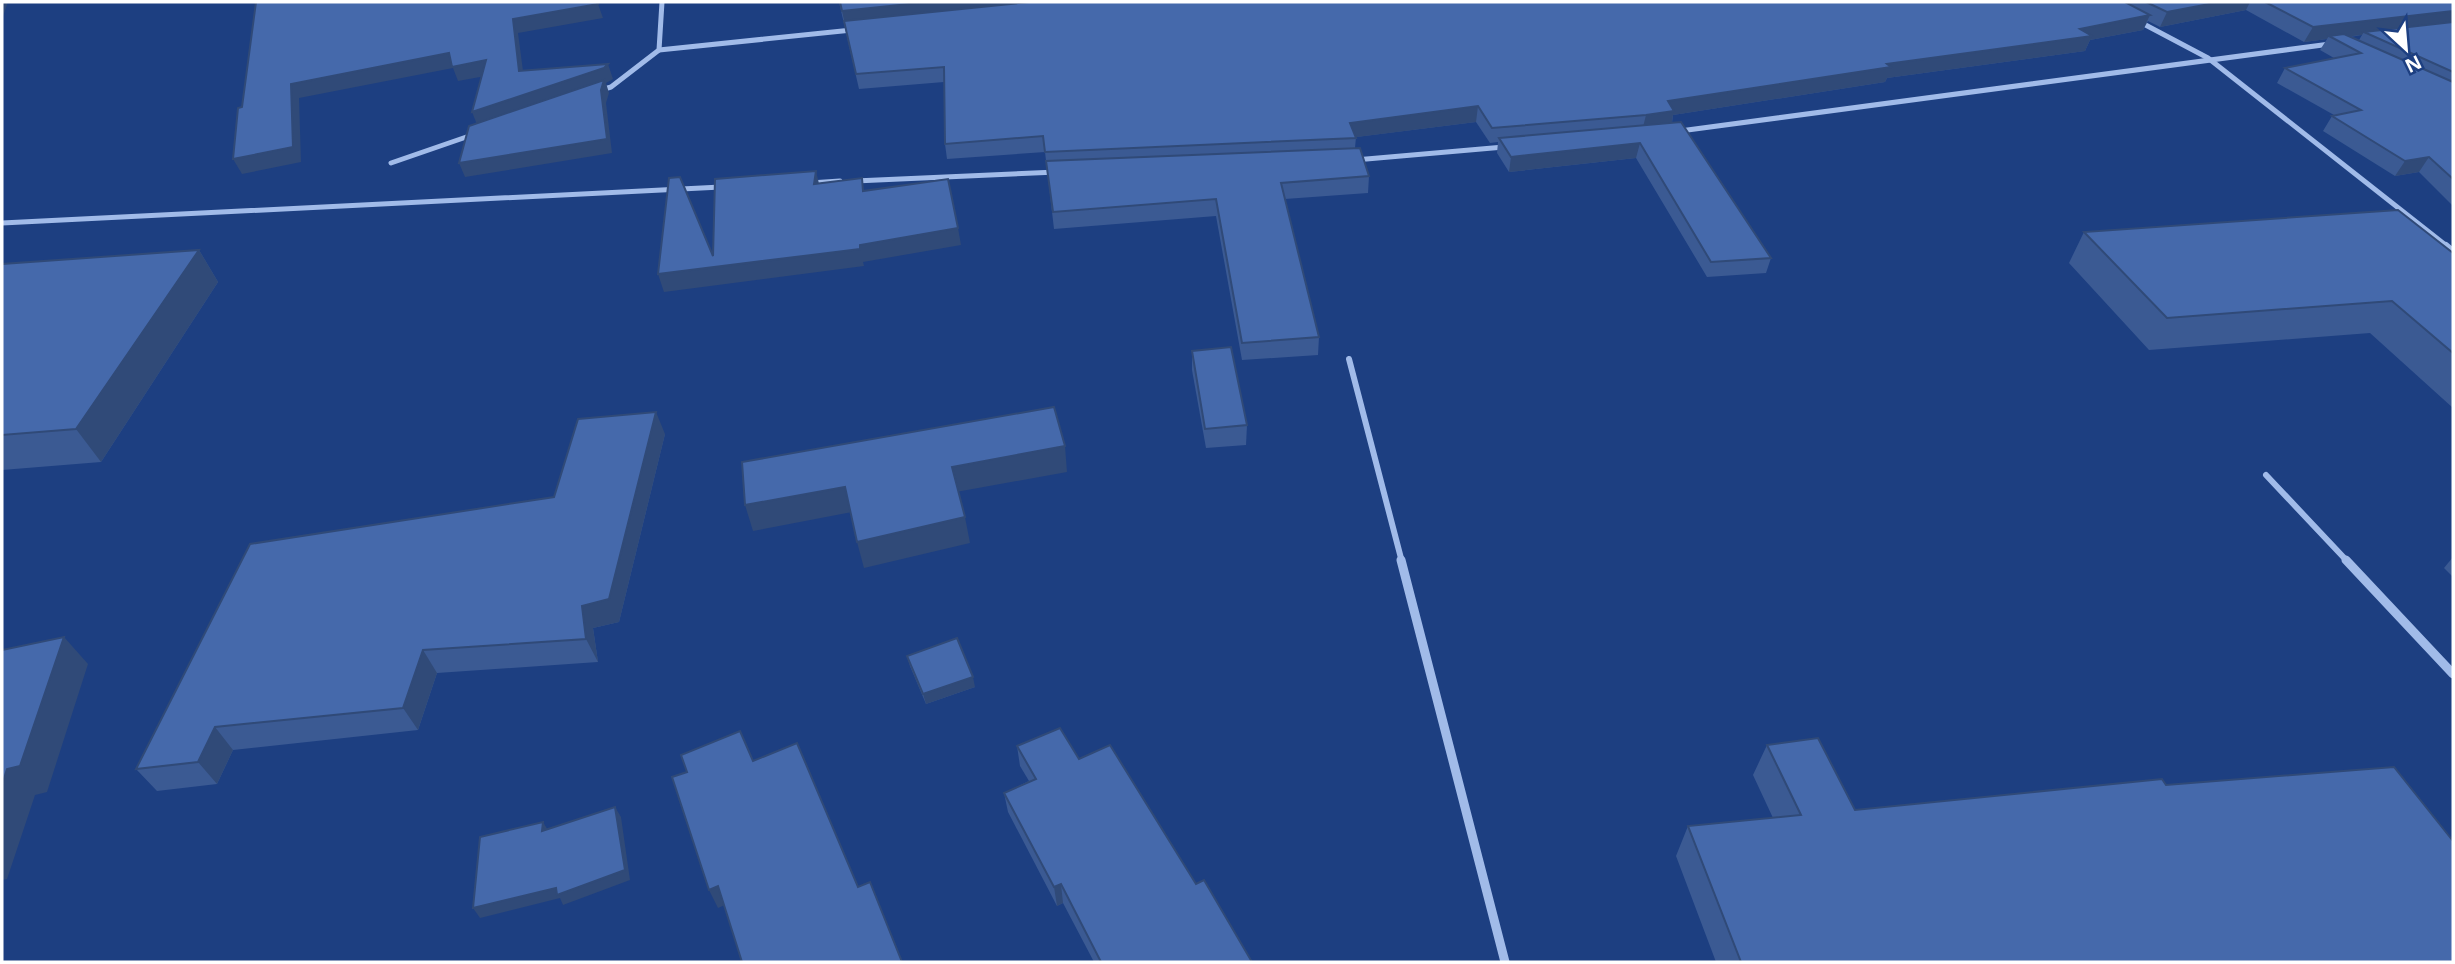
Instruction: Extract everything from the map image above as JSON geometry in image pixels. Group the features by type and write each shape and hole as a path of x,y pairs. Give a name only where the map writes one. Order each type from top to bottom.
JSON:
{"street":[{"path":"659,50 663,2"},
{"path":"2125,14 2208,58 2453,250"},
{"path":"585,96 611,86 659,50 866,28"},
{"path":"1670,132 2208,58 2337,44"},
{"path":"391,163 482,132"},
{"path":"1349,160 1509,147"},
{"path":"804,183 1065,171"},
{"path":"2,223 735,187"},
{"path":"1349,359 1504,962"},
{"path":"2266,475 2453,674"}],"building":[{"path":"256,2 597,2 598,4 513,19 519,71 608,64 604,68 472,112 486,60 452,67 449,53 291,84 293,147 233,159 238,108 242,107"},
{"path":"840,2 928,2 842,11"},
{"path":"1029,2 2125,2 2150,15 2080,29 2092,36 1887,64 1891,67 1668,101 1674,111 1492,128 1478,106 1350,123 1356,138 1045,152 1043,136 945,144 944,67 856,74 844,21"},
{"path":"2146,2 2220,2 2167,12"},
{"path":"2265,2 2453,2 2453,11 2313,27"},
{"path":"2453,22 2453,72 2364,32"},
{"path":"2344,34 2453,82 2453,179 2429,157 2405,161 2332,116 2361,110 2285,68 2361,53 2329,36"},
{"path":"604,80 601,90 607,139 459,163 469,126"},
{"path":"1681,122 1771,258 1711,262 1640,143 1511,157 1499,138"},
{"path":"1360,148 1369,176 1281,183 1319,337 1242,343 1216,199 1053,212 1046,161"},
{"path":"816,171 814,184 862,178 863,191 948,179 958,228 860,245 860,249 658,274 669,178 680,177 713,256 715,179"},
{"path":"2398,210 2453,253 2453,353 2392,301 2167,318 2084,232"},
{"path":"199,250 76,429 2,435 2,264"},
{"path":"1231,347 1247,425 1205,429 1192,351"},
{"path":"1054,407 1065,446 952,467 965,517 857,542 845,487 745,505 742,462"},
{"path":"656,412 609,599 582,606 586,639 423,650 403,708 215,727 198,762 136,769 250,544 554,497 578,419"},
{"path":"64,637 20,766 7,769 2,785 2,650"},
{"path":"957,638 973,677 923,694 907,656"},
{"path":"1060,728 1079,759 1110,745 1196,884 1204,880 1252,962 1101,962 1061,884 1054,887 1004,793 1036,779 1017,746"},
{"path":"740,731 753,761 797,743 858,887 870,882 902,962 742,962 718,886 709,890 672,777 687,772 681,755"},
{"path":"1818,738 1855,810 2162,779 2166,785 2394,767 2453,841 2453,962 1741,962 1688,826 1801,815 1767,745"},
{"path":"615,807 625,870 557,895 556,888 473,908 480,837 543,822 542,831"}]}
